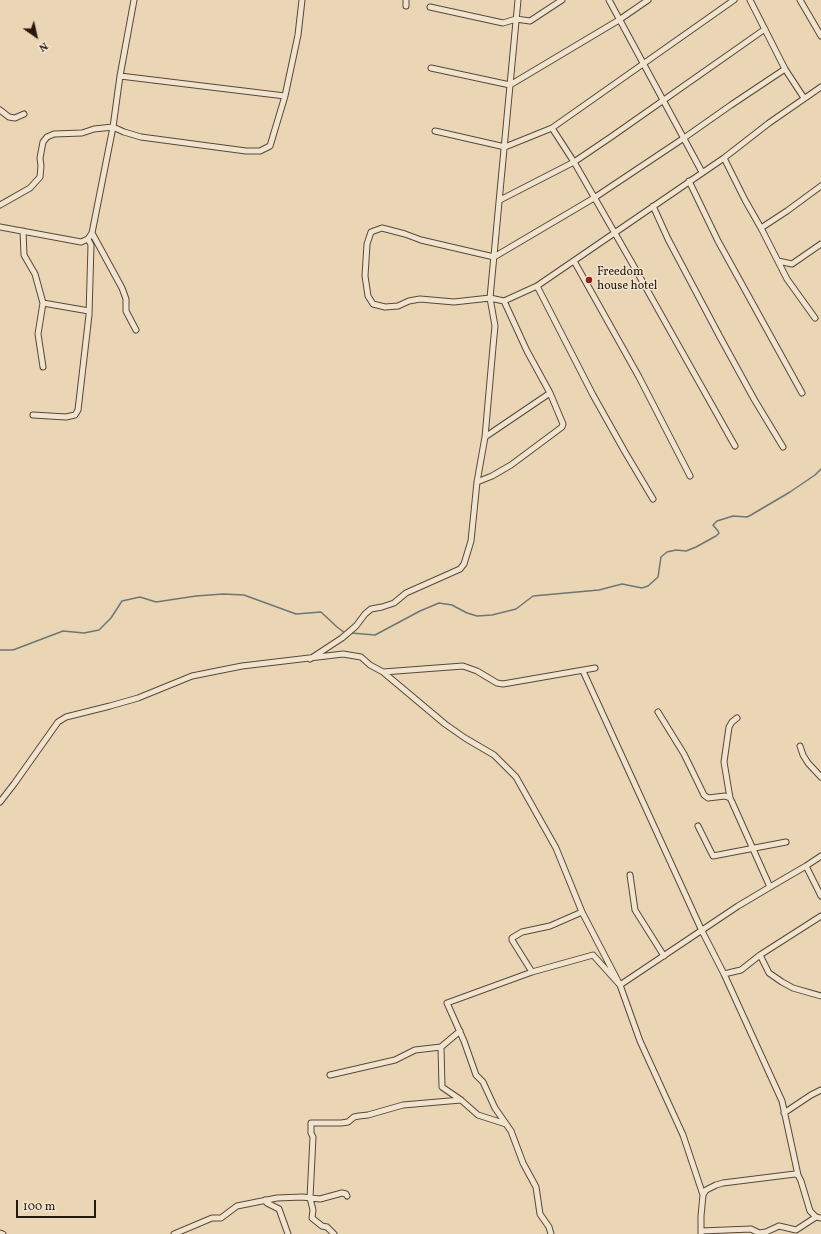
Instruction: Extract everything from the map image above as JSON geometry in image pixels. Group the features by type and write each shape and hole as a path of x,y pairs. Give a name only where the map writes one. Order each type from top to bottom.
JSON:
{"street":[{"path":"0,227 81,242 88,239 92,233 113,127 120,76 134,0"},
{"path":"0,205 30,188 40,177 40,158 43,142 47,137 54,134 82,133 94,128 113,127 141,137 246,151 260,151 270,146 285,96 298,35 302,0"},
{"path":"406,0 406,6"},
{"path":"310,658 342,638 356,626 371,609 382,608 394,603 406,593 460,569 464,564 471,541 477,482 484,437 495,326 490,298 518,0"},
{"path":"430,7 503,23 516,19 530,21 562,0"},
{"path":"609,0 702,172"},
{"path":"431,68 510,85 620,20 648,0"},
{"path":"435,131 504,147 552,128 734,0"},
{"path":"750,0 785,69 804,98"},
{"path":"800,0 821,36"},
{"path":"500,200 574,162 765,29"},
{"path":"785,69 731,104 684,138 594,198 494,257 421,240 382,228 371,232 367,244 365,276 368,296 373,304 385,308 398,306 420,299 454,302 490,298 504,301 538,286 724,158 821,87"},
{"path":"120,76 285,96"},
{"path":"0,110 9,117 16,118 24,114"},
{"path":"552,128 574,162 735,446"},
{"path":"724,158 787,280 815,318"},
{"path":"689,181 718,241 802,393"},
{"path":"761,228 787,212 821,186"},
{"path":"653,206 668,239 720,337 754,399 783,447"},
{"path":"23,231 24,254 34,274 43,303 38,334 43,367"},
{"path":"92,233 122,288 126,299 126,311 136,330"},
{"path":"33,415 66,417 75,415 78,410 89,311 91,245 88,239"},
{"path":"778,261 792,264 821,244"},
{"path":"574,261 635,370 690,476"},
{"path":"538,286 592,395 624,452 653,499"},
{"path":"477,482 492,476 511,465 562,427 562,421 550,393 527,350 504,301"},
{"path":"43,303 89,311"},
{"path":"484,437 550,393"},
{"path":"0,802 58,722 66,717 138,698 192,676 242,666 274,663 283,660 343,654 361,657 370,665 383,672 446,724 465,738 494,755 516,777 556,848 582,912 620,985 640,1040 683,1135 703,1195 701,1233 751,1229 759,1233 766,1232 779,1226 796,1230 818,1218 810,1211 798,1175 782,1101 724,974 702,931 583,671"},
{"path":"383,672 453,665 462,666 477,671 497,683 503,684 596,668"},
{"path":"658,712 684,754 704,795 708,798 725,796 730,798"},
{"path":"737,718 729,727 724,762 730,798 770,887"},
{"path":"800,746 808,763 821,777"},
{"path":"698,826 713,856 786,842"},
{"path":"620,985 738,906 821,856"},
{"path":"806,866 821,896"},
{"path":"630,875 635,910 664,956"},
{"path":"532,972 512,938 522,932 550,926 582,912"},
{"path":"724,974 741,970 760,955 821,916"},
{"path":"551,1234 549,1227 540,1214 536,1187 523,1163 511,1131 496,1108 483,1082 476,1075 460,1031 447,1003 532,972 593,955 620,985"},
{"path":"760,955 769,973 782,982 793,988 821,996"},
{"path":"330,1075 395,1060 415,1050 441,1047 460,1031"},
{"path":"441,1047 442,1087 478,1114 506,1124"},
{"path":"784,1113 821,1090"},
{"path":"334,1234 327,1227 313,1220 312,1218 313,1210 310,1198 313,1137 311,1133 311,1123 348,1122 354,1117 403,1106 461,1100"},
{"path":"703,1195 706,1190 723,1183 795,1174 798,1175"},
{"path":"174,1234 212,1218 221,1218 237,1206 277,1198 320,1199 342,1193 346,1194 347,1196"},
{"path":"265,1200 267,1203 279,1209 288,1234"}],"waterway":[{"path":"351,633 375,635 420,611 439,603 452,605 467,613 477,616 492,615 516,609 533,596 599,590 622,584 642,588 648,586 658,577 661,557 667,552 676,550 686,551 696,547 719,533 713,525 717,521 733,516 747,517 790,492 815,475 821,469"},
{"path":"0,650 13,650 63,631 84,633 99,630 111,618 122,601 140,597 156,602 196,596 223,594 244,595 296,614 321,612 345,633"}],"place":[{"name":"Freedom house hotel","path":"589,280"}]}
